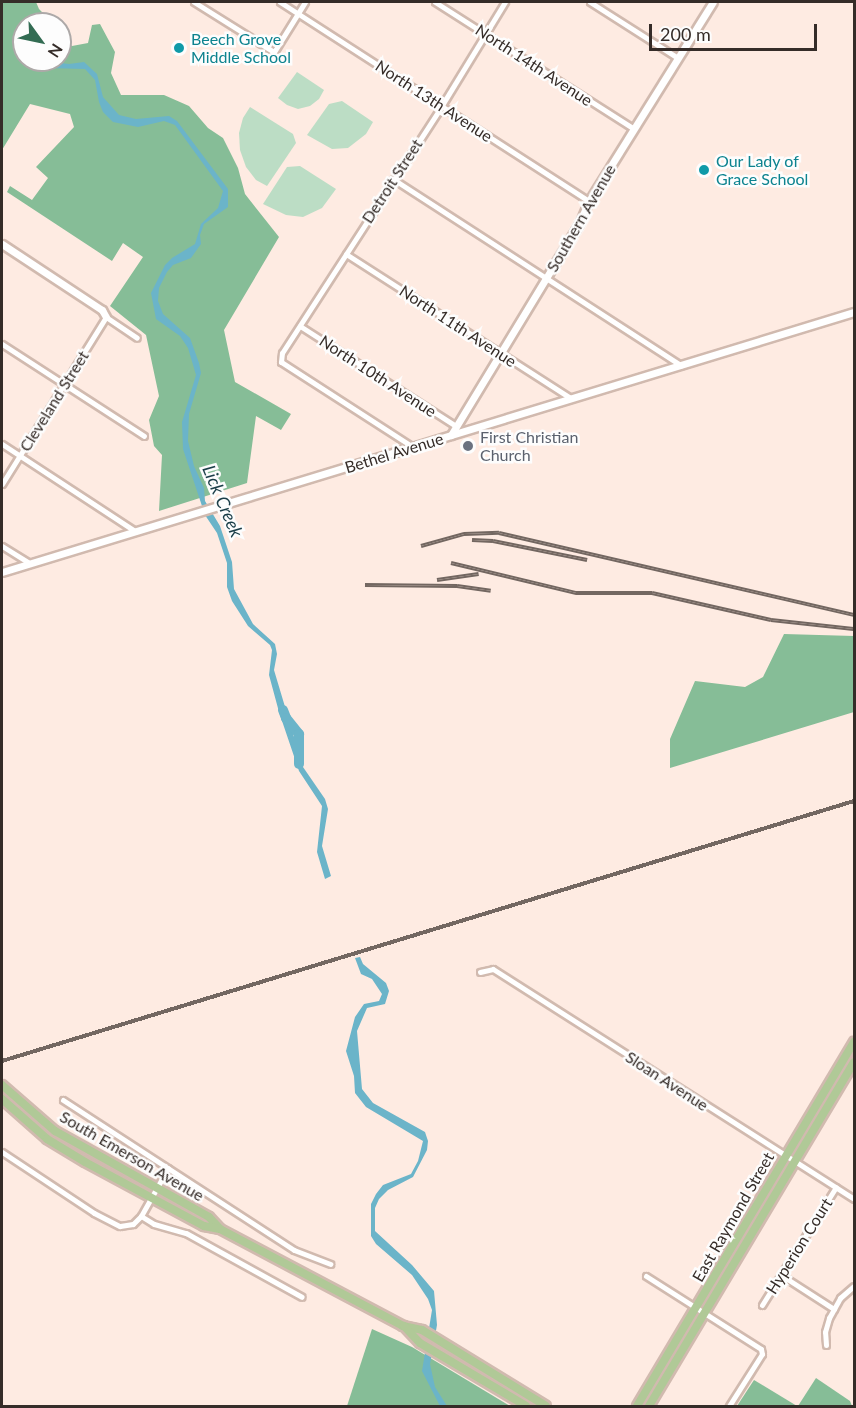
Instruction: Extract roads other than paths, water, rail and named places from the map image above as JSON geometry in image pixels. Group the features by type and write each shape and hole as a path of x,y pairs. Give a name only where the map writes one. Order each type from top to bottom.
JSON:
{"main road":[{"name":"East Raymond Street","path":"637,1407 855,1042"},
{"name":"East Raymond Street","path":"649,1407 855,1062"},
{"name":"South Emerson Avenue","path":"2,1084 55,1131 209,1217 220,1229"},
{"name":"South Emerson Avenue","path":"2,1099 47,1138 152,1198 204,1226 220,1229 403,1326 422,1330 546,1407"},
{"name":"South Emerson Avenue","path":"403,1326 420,1343 526,1407"}],"street":[{"path":"194,2 274,52 305,2"},
{"name":"North 13th Avenue","path":"280,2 589,201"},
{"name":"North 14th Avenue","path":"435,2 634,129"},
{"name":"Detroit Street","path":"414,448 281,362 282,353 442,105 505,2"},
{"path":"590,2 678,58"},
{"name":"Southern Avenue","path":"451,435 579,224 589,201 713,2"},
{"path":"393,179 681,365"},
{"path":"2,244 102,310 106,317 137,338"},
{"name":"North 11th Avenue","path":"346,254 570,398"},
{"name":"Bethel Avenue","path":"2,572 855,312"},
{"name":"Cleveland Street","path":"2,484 106,317"},
{"name":"North 10th Avenue","path":"300,326 456,426"},
{"path":"2,344 144,436"},
{"path":"2,444 135,531"},
{"path":"2,546 29,563"},
{"name":"Sloan Avenue","path":"480,972 493,969 855,1199"},
{"name":"South Emerson Avenue","path":"63,1100 294,1250 330,1264"},
{"path":"2,1152 114,1225 130,1225 141,1216 168,1168"},
{"name":"Hyperion Court","path":"762,1305 836,1187"},
{"path":"141,1216 154,1224 186,1233 302,1297"},
{"path":"780,1275 834,1309"},
{"path":"646,1276 762,1351 729,1407"},
{"path":"826,1345 826,1323 843,1296 855,1287"}],"water":[{"name":"Lick Creek","path":"84,62 97,74 103,97 119,115 136,119 169,116 177,121 228,189 228,207 204,224 200,235 201,244 191,258 173,265 167,272 159,288 158,301 163,314 190,338 199,363 201,373 189,414 188,441 194,466 204,488 205,501 220,526 232,562 234,589 253,624 275,644 277,654 274,670 303,767 325,799 328,809 322,846 331,876 325,879 317,852 322,806 299,771 279,712 269,675 272,650 270,645 248,626 232,601 227,587 227,563 217,533 205,515 183,449 182,422 196,375 188,348 180,336 156,319 151,293 165,265 195,244 201,224 218,208 223,191 175,125 164,121 138,127 113,122 103,112 95,80 85,69 72,69 72,64"},
{"path":"360,957 363,964 386,983 389,991 385,1004 367,1008 357,1031 362,1089 373,1103 425,1132 428,1141 427,1150 413,1177 388,1190 379,1199 375,1208 375,1231 412,1265 434,1291 437,1325 430,1364 435,1387 447,1406 440,1406 422,1371 432,1310 428,1299 412,1275 376,1244 371,1236 371,1204 376,1194 383,1185 411,1174 418,1161 423,1141 366,1107 355,1093 354,1076 346,1051 355,1017 364,1004 379,1001 382,994 372,979 361,974 355,958"}],"waterway":[{"name":"Lick Creek","path":"283,710 286,718 299,734 299,764"}],"railway":[{"path":"421,546 464,534 499,533 854,615"},
{"path":"472,540 493,541 587,560"},
{"path":"451,563 576,593 652,593 771,620 854,629"},
{"path":"437,580 479,574"},
{"path":"365,585 457,586 491,591"},
{"path":"2,1061 854,801"}],"place":[{"name":"Beech Grove Middle School","path":"179,48"},
{"name":"Our Lady of Grace School","path":"704,170"},
{"name":"First Christian Church","path":"468,446"}]}
